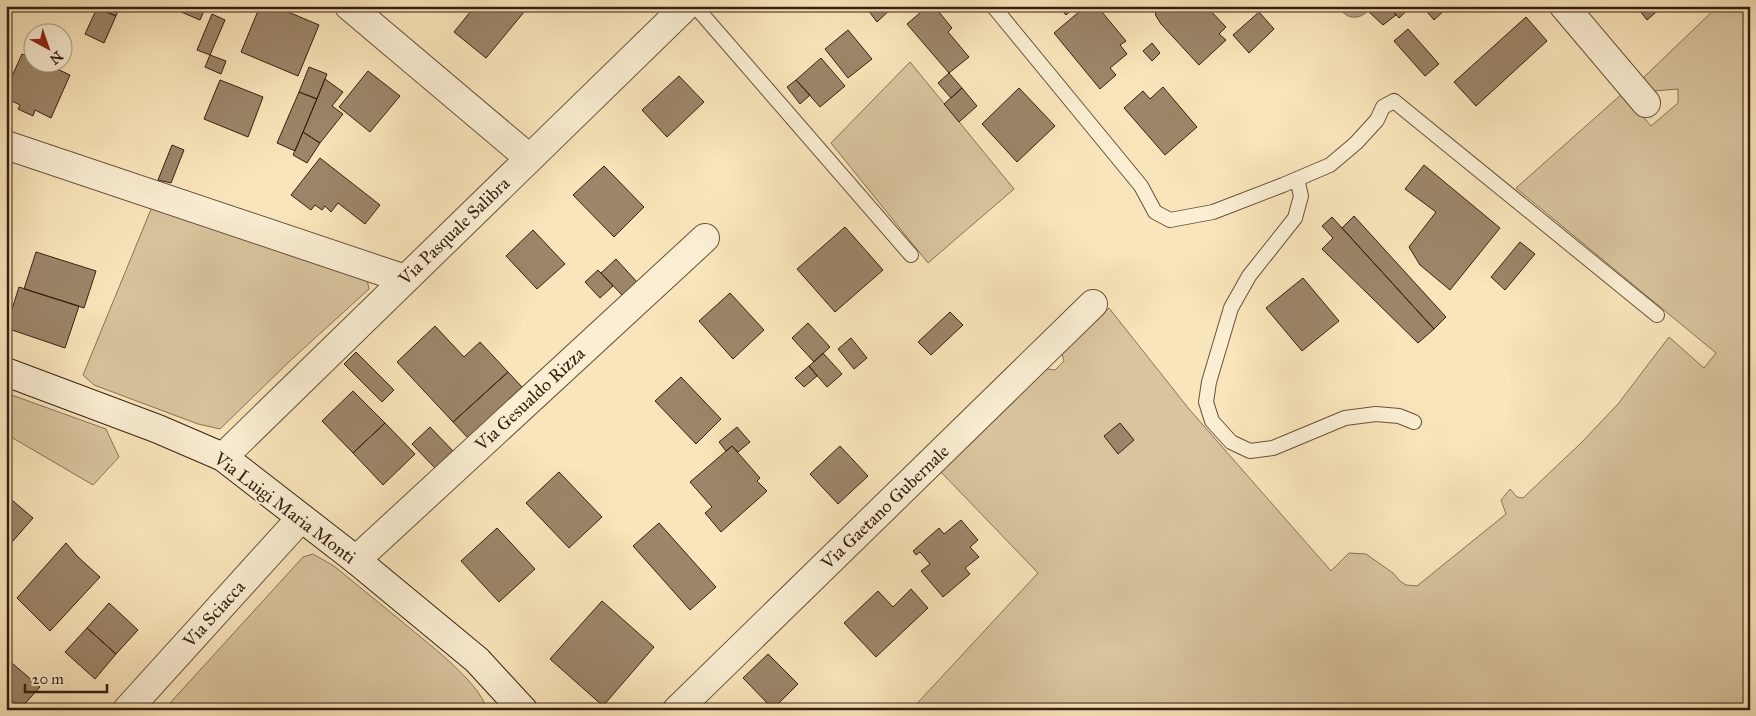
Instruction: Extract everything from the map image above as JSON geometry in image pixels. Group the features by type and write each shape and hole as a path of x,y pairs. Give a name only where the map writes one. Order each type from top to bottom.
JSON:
{"street":[{"path":"348,6 529,158"},
{"name":"Via Pasquale Salibra","path":"223,457 686,6"},
{"path":"1564,6 1646,103"},
{"path":"6,145 405,279"},
{"name":"Via Gesualdo Rizza","path":"356,560 705,238"},
{"name":"Via Gaetano Gubernale","path":"676,710 1093,304"},
{"name":"Via Luigi Maria Monti","path":"6,372 158,429 223,457 356,560 477,660 524,710"},
{"name":"Via Sciacca","path":"127,710 301,518"}],"lane":[{"path":"695,6 911,254"},
{"path":"992,6 1141,186 1155,212 1170,220 1213,212 1330,165 1356,143 1377,120 1383,108 1394,101 1657,315"},
{"path":"1297,179 1301,196 1295,218 1250,276 1231,308 1209,382 1206,402 1212,421 1231,442 1250,451 1273,448 1345,418 1376,414 1399,416 1414,422"}],"shaded area":[{"path":"1338,6 1371,6 1368,11 1359,17 1350,17 1341,11"},
{"path":"1718,6 1750,6 1750,710 911,710 1038,573 941,472 1047,369 1055,370 1064,361 1062,354 1109,308 1189,409 1331,571 1349,553 1366,554 1393,573 1406,585 1417,586 1506,514 1501,500 1510,489 1517,497 1523,498 1582,442 1618,404 1669,337 1704,368 1716,353 1516,188 1623,93 1651,126 1678,103 1678,89 1653,91 1643,78"},
{"path":"910,62 1014,189 928,263 831,143"},
{"path":"154,202 367,279 369,289 292,359 220,429 198,424 94,385 83,375"},
{"path":"6,393 106,429 119,457 93,485 6,434"},
{"path":"313,554 334,566 449,661 474,686 487,710 178,710 170,703 303,557"}],"building":[{"path":"97,6 120,6 116,16 97,8"},
{"path":"167,6 206,6 200,20"},
{"path":"260,6 274,6 319,25 298,76 241,52"},
{"path":"475,6 529,6 486,58 454,32"},
{"path":"865,6 892,6 893,7 877,22"},
{"path":"928,6 934,6 952,28 948,32 969,57 949,73 907,24"},
{"path":"1058,6 1076,6 1066,15"},
{"path":"1086,6 1097,6 1126,41 1120,45 1127,54 1110,68 1116,75 1100,89 1054,33"},
{"path":"1154,6 1206,6 1226,27 1219,34 1226,40 1199,65 1161,24 1156,16"},
{"path":"1371,6 1388,6 1396,15 1383,25 1368,11"},
{"path":"1388,6 1412,6 1399,18"},
{"path":"1422,6 1449,6 1434,20"},
{"path":"1636,6 1663,6 1647,20"},
{"path":"97,8 116,16 104,43 85,34"},
{"path":"1259,12 1274,29 1249,53 1233,35"},
{"path":"212,14 225,20 210,55 197,50"},
{"path":"1526,17 1547,41 1476,106 1454,82"},
{"path":"1408,29 1439,64 1425,76 1394,41"},
{"path":"848,30 872,59 848,78 825,49"},
{"path":"1152,43 1160,53 1152,61 1143,51"},
{"path":"22,54 22,72 64,72 70,75 51,118 35,110 33,116 18,109 20,105 6,98 6,81 9,83"},
{"path":"210,55 226,61 221,74 205,67"},
{"path":"821,58 845,86 820,107 796,80"},
{"path":"309,67 327,74 317,99 299,92"},
{"path":"368,71 400,96 370,132 339,107"},
{"path":"949,73 962,88 951,98 938,83"},
{"path":"679,76 704,102 667,137 642,110"},
{"path":"325,79 343,92 332,106 343,114 320,143 303,132"},
{"path":"220,80 263,97 248,137 204,119"},
{"path":"796,80 810,95 800,104 787,87"},
{"path":"1163,87 1197,127 1165,155 1124,108 1143,91 1150,99"},
{"path":"962,88 977,106 959,122 944,104"},
{"path":"1019,88 1055,126 1017,162 982,124"},
{"path":"299,92 317,99 295,151 277,143"},
{"path":"303,132 320,143 307,163 293,155"},
{"path":"172,145 184,150 171,183 158,180"},
{"path":"320,158 380,205 365,224 338,203 331,212 325,206 322,210 315,205 311,210 291,195"},
{"path":"1424,165 1500,228 1450,290 1420,265 1409,247 1436,212 1405,189"},
{"path":"604,166 644,207 614,237 573,195"},
{"path":"1354,216 1446,317 1434,329 1342,228"},
{"path":"1332,217 1434,329 1418,343 1322,249 1333,238 1322,226"},
{"path":"845,227 883,270 835,312 797,269"},
{"path":"533,230 565,264 537,289 506,256"},
{"path":"1520,242 1535,254 1505,290 1491,277"},
{"path":"36,252 96,271 84,308 24,289"},
{"path":"616,259 637,282 622,295 601,273"},
{"path":"598,270 613,286 600,298 585,282"},
{"path":"1303,278 1339,321 1302,351 1266,308"},
{"path":"19,287 79,306 65,348 6,328"},
{"path":"730,293 764,330 733,359 699,321"},
{"path":"950,312 963,325 931,355 918,342"},
{"path":"808,323 830,347 814,362 792,338"},
{"path":"435,326 464,357 480,342 508,372 453,422 397,362"},
{"path":"851,338 867,358 854,369 838,349"},
{"path":"356,352 394,390 382,402 344,364"},
{"path":"823,353 842,374 827,387 809,366"},
{"path":"809,366 817,376 804,387 795,378"},
{"path":"508,372 522,387 468,438 453,422"},
{"path":"681,377 721,419 696,444 655,401"},
{"path":"353,391 385,423 353,453 322,421"},
{"path":"385,423 415,454 383,485 353,453"},
{"path":"1120,423 1134,440 1118,454 1104,436"},
{"path":"430,427 453,451 435,468 412,444"},
{"path":"737,427 750,442 738,452 732,446 726,451 719,442"},
{"path":"732,446 760,478 757,481 767,491 721,532 705,513 712,507 690,482"},
{"path":"840,446 868,476 838,504 810,474"},
{"path":"559,472 602,517 569,548 526,503"},
{"path":"6,495 33,518 6,549"},
{"path":"961,520 978,540 970,547 979,557 965,568 970,574 943,597 921,571 930,564 920,552 916,555 913,551 939,528 944,534"},
{"path":"659,523 716,587 690,610 633,546"},
{"path":"497,528 535,569 499,602 461,561"},
{"path":"66,543 100,577 50,631 17,598"},
{"path":"911,589 928,608 876,657 844,623 878,591 893,607"},
{"path":"602,601 654,647 603,706 550,659"},
{"path":"109,603 138,630 116,654 87,628"},
{"path":"87,628 116,654 95,679 65,652"},
{"path":"768,654 798,684 773,709 743,678"},
{"path":"6,658 40,687 21,708 6,696"}]}
